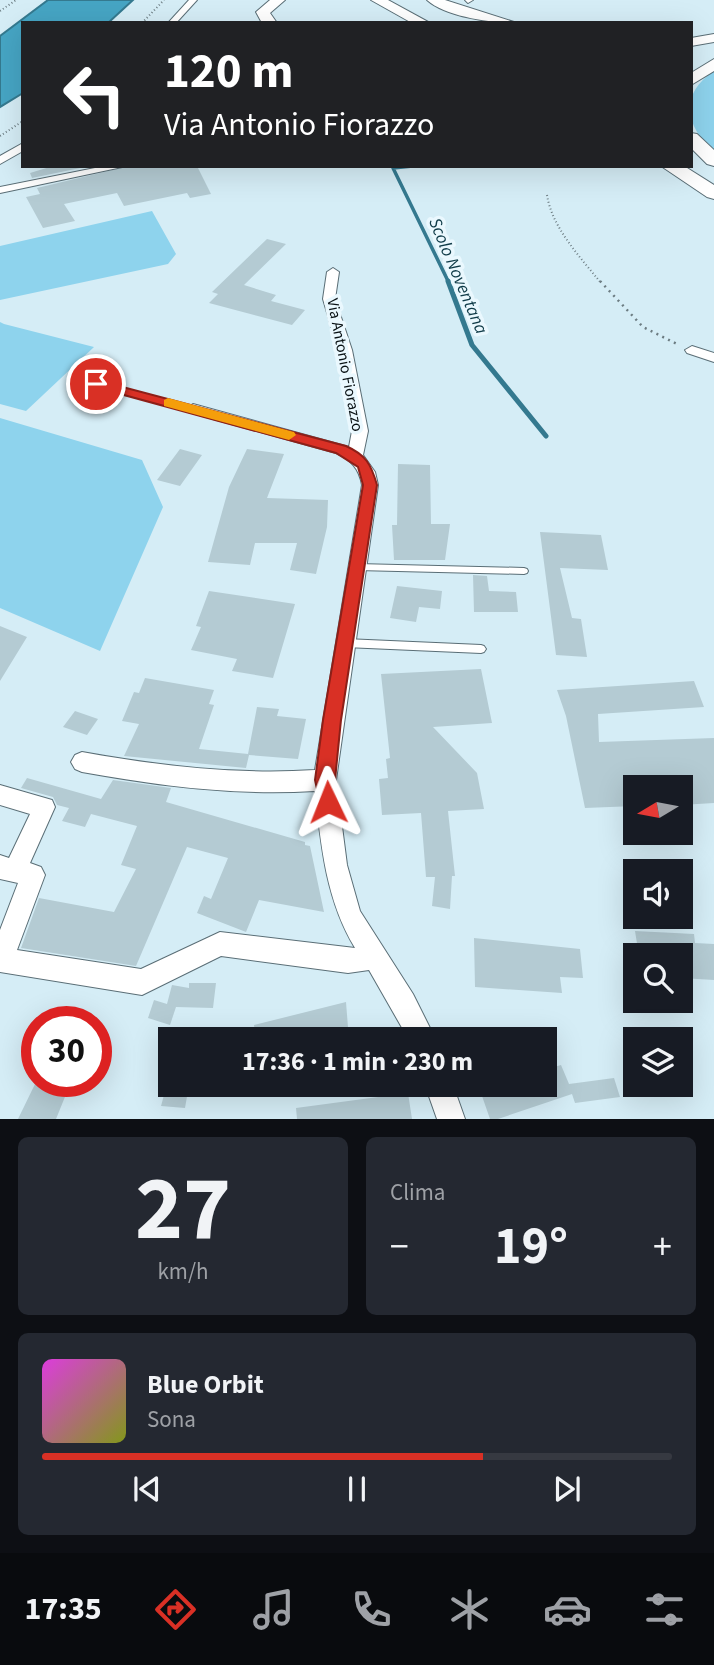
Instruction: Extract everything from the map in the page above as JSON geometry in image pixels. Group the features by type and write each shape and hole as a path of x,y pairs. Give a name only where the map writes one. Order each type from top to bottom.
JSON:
{"highway":[{"path":"268,21 263,12 278,0"},
{"path":"379,0 419,21"},
{"path":"396,0 431,21"},
{"path":"416,0 452,21"},
{"path":"434,0 502,21"},
{"path":"693,31 714,29"},
{"path":"693,42 714,38"},
{"path":"693,47 714,44"},
{"path":"693,78 714,64"},
{"path":"693,140 714,160"},
{"path":"693,162 714,174"},
{"path":"673,168 714,193"}],"street":[{"path":"174,21 193,0"},
{"path":"0,161 21,147"},
{"path":"0,190 112,168"},
{"name":"Via Antonio Fiorazzo","path":"333,272 329,299 345,349 360,431 355,456"},
{"path":"692,349 714,358"},
{"name":"Via Antonio Fiorazzo","path":"193,409 341,449 355,456 369,474 370,485 325,780 335,865 351,917 416,1027"},
{"path":"82,762 187,780 236,784 325,780"},
{"path":"0,794 44,807 7,869 33,875 1,960 142,982 220,944 348,961 363,960 372,954"},
{"path":"443,1097 451,1119"}],"lane":[{"name":"Via Antonio Fiorazzo","path":"72,377 193,409"},
{"path":"357,567 524,571"},
{"path":"345,643 481,649"}],"path":[{"path":"0,11 16,0"},
{"path":"144,21 164,0"},
{"path":"0,136 21,122"},
{"path":"547,195 545,200 553,219 624,309 642,327 656,336 692,349"}],"shaded area":[{"path":"48,0 133,0 110,21 21,21 21,94 0,107 0,36"},
{"path":"714,71 714,153 704,143 693,124 693,95 703,80"},
{"path":"152,211 176,254 168,264 0,300 0,246"},
{"path":"0,322 94,347 26,411 0,404"},
{"path":"0,418 142,460 163,507 100,651 0,608"}],"building":[{"path":"46,168 80,168 32,178 30,173"},
{"path":"121,168 198,168 211,194 190,198 187,193 124,206 117,193 64,204 75,221 43,228 26,197 40,194 37,188"},
{"path":"267,239 286,244 244,285 276,295 271,301 305,310 292,325 209,303 218,294 212,292"},
{"path":"180,449 202,455 180,486 157,480"},
{"path":"247,449 284,454 267,498 328,500 327,527 316,574 290,570 297,543 255,543 250,565 208,562 229,487"},
{"path":"398,464 430,465 431,524 450,524 445,560 394,560 392,525 397,525"},
{"path":"540,532 601,535 608,570 560,568 572,618 581,619 587,657 556,655"},
{"path":"473,575 487,576 489,591 516,592 518,612 474,612"},
{"path":"397,586 442,591 440,609 419,607 416,622 390,618"},
{"path":"209,591 295,604 273,678 232,671 237,659 191,650 201,627 196,626"},
{"path":"0,626 27,637 0,681"},
{"path":"481,669 492,723 433,727 477,773 484,809 448,811 455,876 452,876 450,909 432,906 435,877 426,877 421,813 382,815 379,779 388,778 386,759 390,758 381,674"},
{"path":"145,678 214,690 209,704 214,705 199,749 248,754 257,707 279,709 277,716 306,719 298,759 249,755 246,768 124,756 139,724 122,721 134,692 139,693"},
{"path":"694,681 704,707 598,714 599,742 714,738 714,803 693,804 693,775 623,775 623,806 585,808 566,716 557,690"},
{"path":"75,711 98,719 87,735 63,727"},
{"path":"27,778 101,799 113,780 171,788 166,802 305,842 305,845 310,846 324,912 259,900 246,932 197,913 204,896 211,899 228,858 187,847 136,966 21,948 39,898 114,912 136,869 121,865 137,826 91,814 85,827 62,821 69,808 57,805 53,797 21,788"},
{"path":"635,931 694,934 695,943 714,944 714,980 693,979 693,943 637,943"},
{"path":"474,938 580,949 583,978 560,977 562,993 475,987"},
{"path":"189,983 216,983 213,1008 176,1007 170,1025 148,1018 154,1000 167,1004 172,985 189,988"},
{"path":"346,1002 348,1027 254,1025"},
{"path":"561,1065 569,1084 614,1078 620,1097 575,1103 572,1094 498,1119 490,1119 482,1097 557,1097 557,1066"},
{"path":"29,1097 65,1097 56,1119 18,1119"},
{"path":"163,1097 187,1097 185,1108 161,1106"},
{"path":"378,1097 409,1097 412,1119 297,1119 296,1108"}],"waterway":[{"name":"Scolo Noventana","path":"393,168 449,283"},
{"name":"Scolo Noventana","path":"448,281 472,345 546,436"}],"slow traffic":[{"path":"168,403 289,435"}],"route":[{"path":"96,384 341,449 365,465 370,485 332,720 325,780 328,802"}]}
